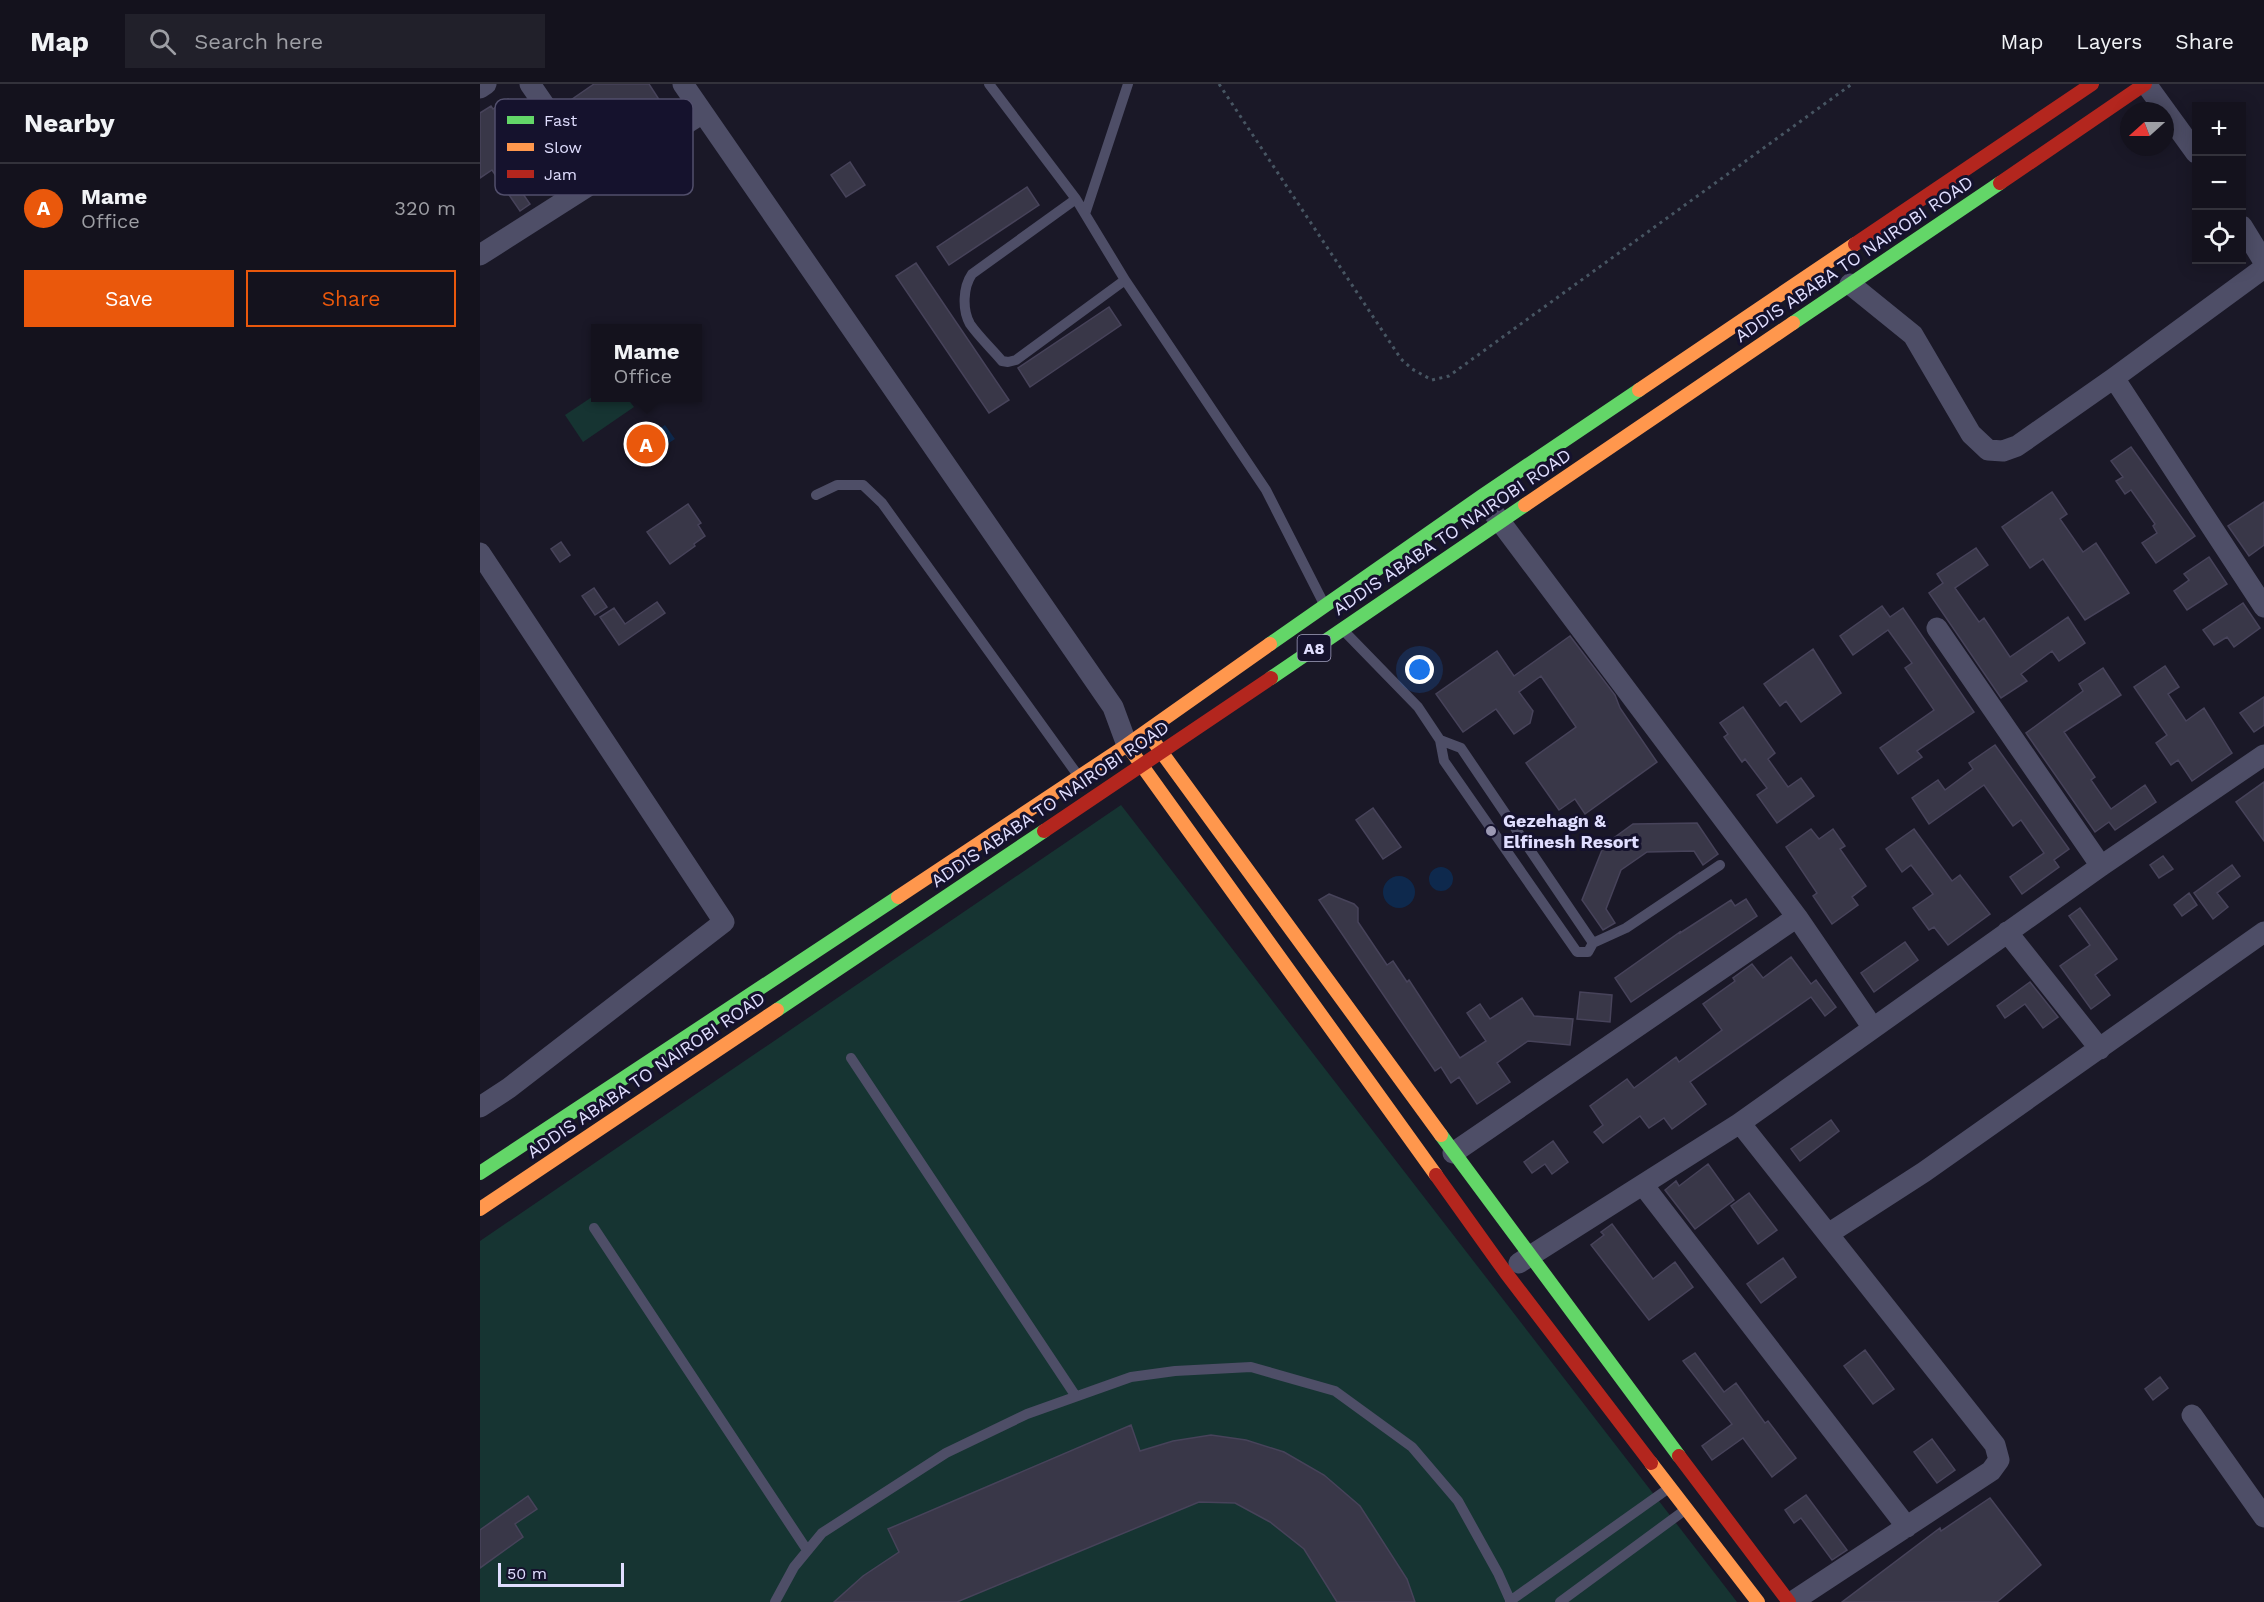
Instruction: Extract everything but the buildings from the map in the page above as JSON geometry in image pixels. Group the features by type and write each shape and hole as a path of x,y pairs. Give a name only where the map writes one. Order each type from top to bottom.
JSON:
{"main road":[{"name":"ADDIS ABABA TO NAIROBI ROAD","path":"480,1173 1127,745 1482,496 2092,84"},
{"name":"ADDIS ABABA TO NAIROBI ROAD","path":"480,1209 1161,752 2146,84"},
{"path":"1146,731 1529,1256 1696,1501 1758,1602"},
{"path":"1127,745 1506,1272 1696,1501 1790,1602"}],"street":[{"path":"480,88 486,84"},
{"path":"530,84 540,99"},
{"path":"683,84 1113,707 1127,745"},
{"path":"2146,84 2192,147"},
{"path":"693,119 703,113"},
{"path":"480,255 573,195"},
{"path":"2246,234 2264,262"},
{"path":"1850,284 1913,334 1971,434 1988,450 2003,452 2017,446 2114,378 2264,268"},
{"path":"2114,378 2264,607"},
{"path":"1482,496 1797,917 1873,1028"},
{"path":"480,553 724,922 509,1088 480,1107"},
{"path":"1937,628 2101,866"},
{"path":"1113,707 1146,731"},
{"path":"1506,1272 1740,1123 2101,866 2264,755"},
{"path":"1452,1153 1797,917"},
{"path":"1828,1234 1924,1172 2264,932"},
{"path":"2007,933 2100,1049"},
{"path":"1740,1123 1995,1445 1999,1460 1991,1471 1790,1602"},
{"path":"1643,1185 1907,1527"},
{"path":"2192,1415 2264,1517"}],"lane":[{"path":"1085,214 1128,84"},
{"path":"994,86 1076,199 1125,280 1266,490 1324,605"},
{"path":"1076,199 972,274 965,283 965,303 969,323 1002,361 1016,360 1125,280"},
{"path":"816,495 837,485 863,485 882,504 1079,776"},
{"path":"1342,629 1418,707 1440,740 1444,761 1580,954 1588,952 1593,944 1626,928 1720,865"},
{"path":"1440,740 1461,748 1593,944"},
{"path":"851,1058 1075,1395"},
{"path":"594,1228 807,1550"},
{"path":"775,1602 794,1567 822,1533 946,1453 1027,1414 1075,1395 1131,1377 1251,1366 1335,1391 1412,1447 1458,1501 1498,1573 1510,1601 1680,1479"},
{"path":"1560,1602 1696,1501"}],"path":[{"path":"1220,84 1401,359 1412,369 1432,380 1449,376 1852,84"}],"green space":[{"path":"591,398 591,402 630,402 634,407 583,442 565,415"},
{"path":"1121,805 1737,1602 480,1602 480,1241"}],"water":[{"path":"665,425 675,439 635,465 625,451"},
{"path":"1441,867 1450,870 1453,879 1450,888 1441,891 1432,888 1429,879 1432,870"},
{"path":"1399,876 1411,880 1415,892 1411,904 1399,908 1387,904 1383,892 1387,880"}],"traffic: fast":[{"path":"1793,323 2000,183"},
{"path":"1270,644 1639,390"},
{"path":"1271,678 1525,505"},
{"path":"777,1010 1044,831"},
{"path":"480,1173 898,897"},
{"path":"1441,1135 1679,1456"}],"traffic: slow":[{"path":"1639,390 1855,244"},
{"path":"1525,505 1793,323"},
{"path":"898,897 1127,745 1270,644"},
{"path":"1149,735 1441,1135"},
{"path":"1130,749 1436,1175"},
{"path":"480,1209 777,1010"},
{"path":"1651,1463 1758,1602"}],"traffic: jam":[{"path":"1855,244 2092,84"},
{"path":"2000,183 2145,84"},
{"path":"1044,831 1271,678"},
{"path":"1436,1175 1506,1273 1651,1463"},
{"path":"1679,1456 1789,1602"}],"place":[{"name":"Mame","path":"646,444"},
{"name":"Gezehagn & Elfinesh Resort","path":"1491,831"}]}
